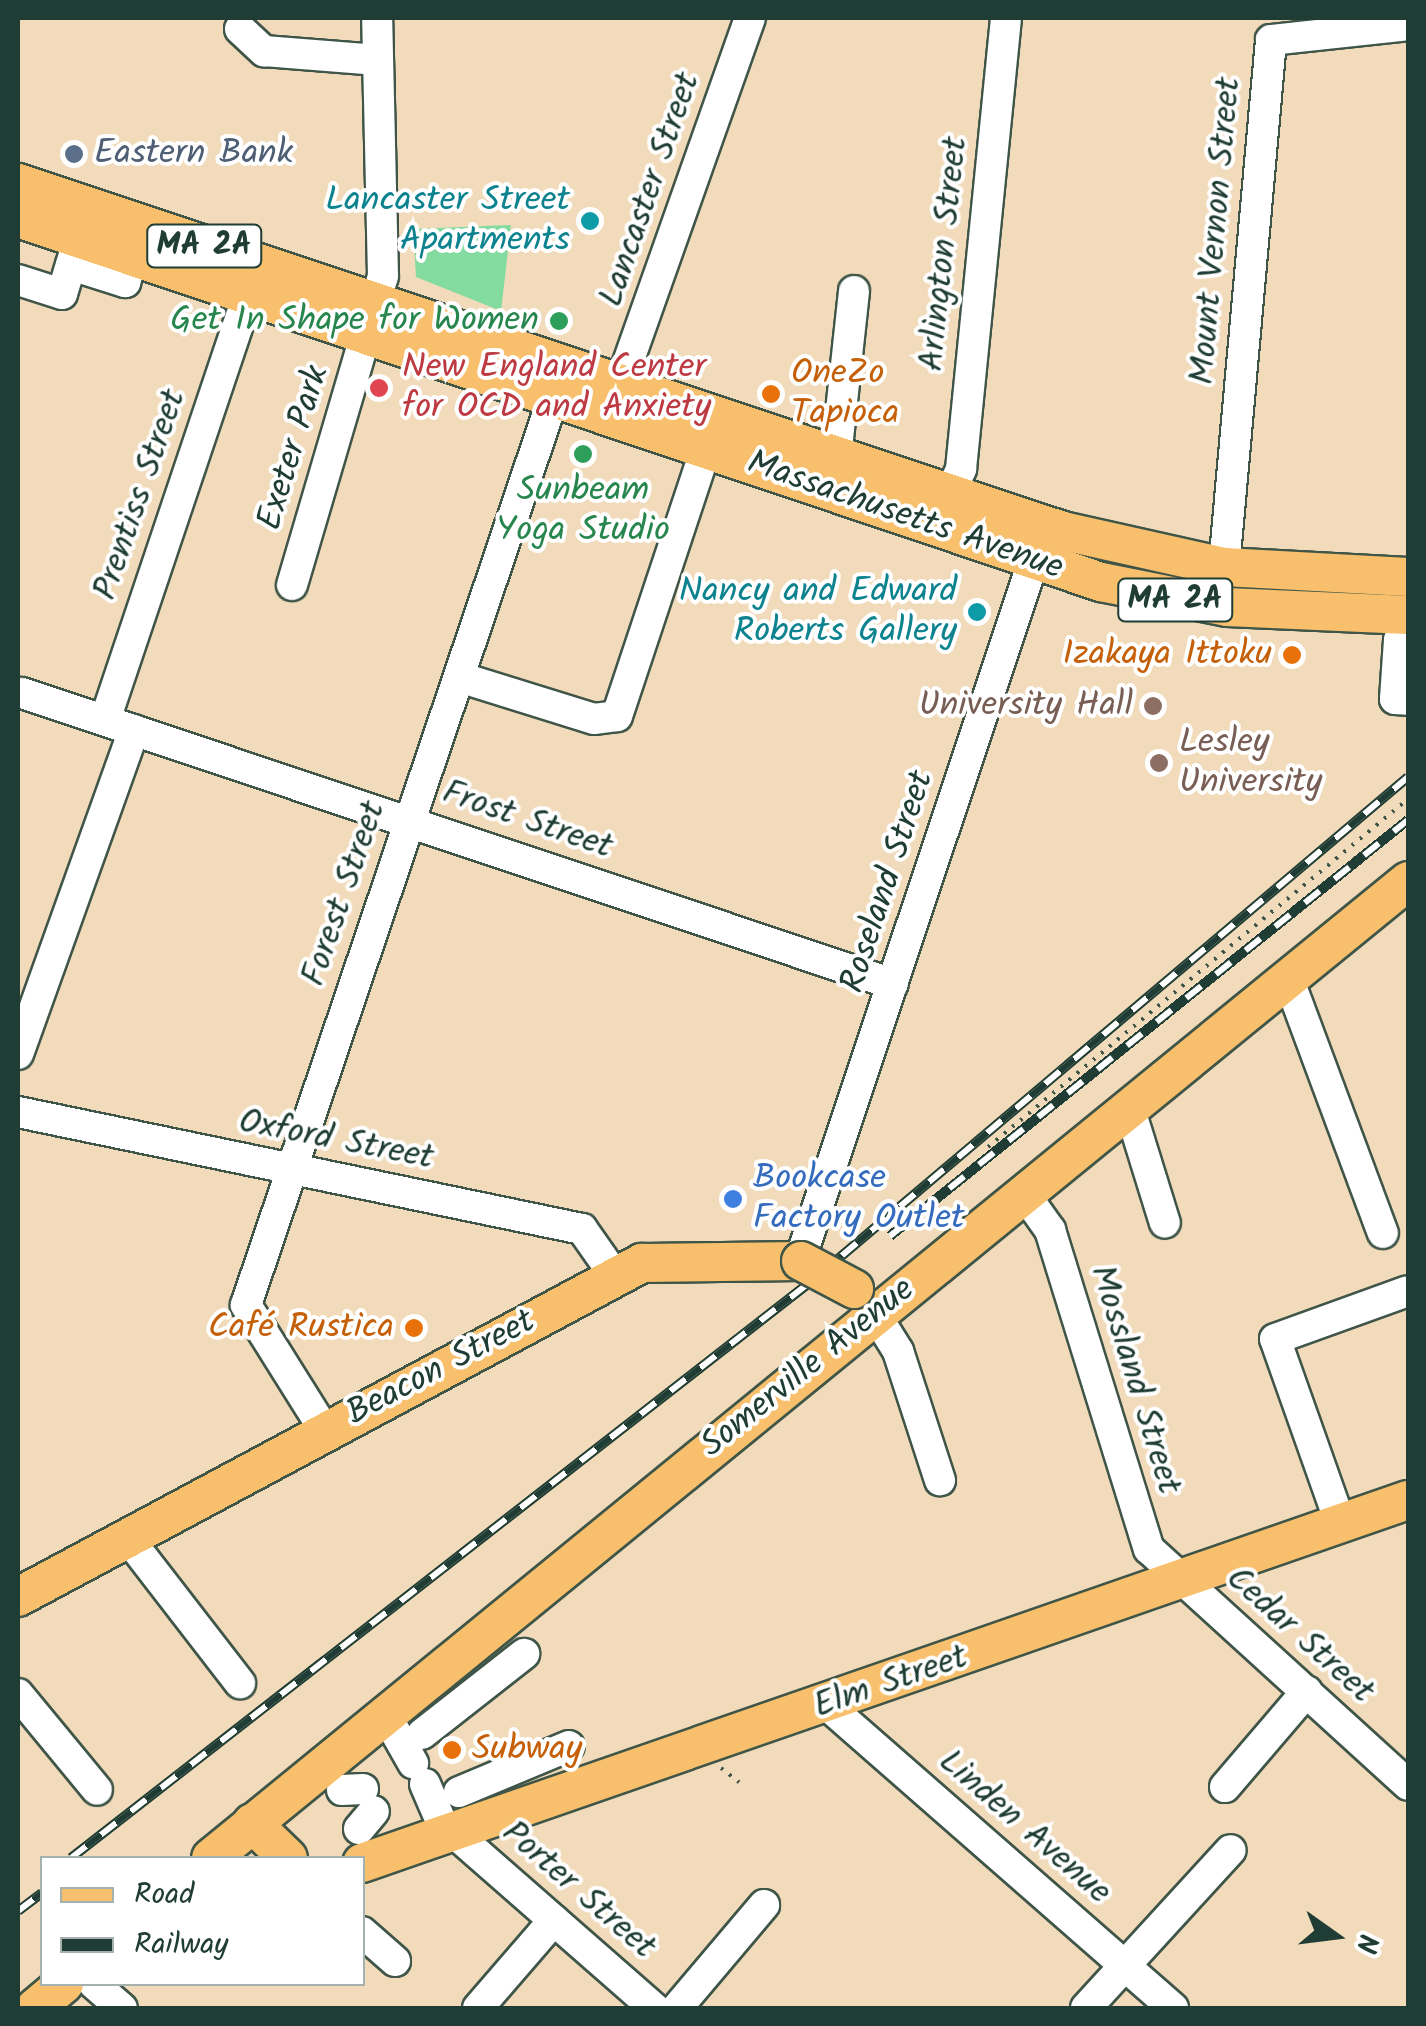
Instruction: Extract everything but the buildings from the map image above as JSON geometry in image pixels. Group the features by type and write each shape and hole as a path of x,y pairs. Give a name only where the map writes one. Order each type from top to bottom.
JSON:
{"main road":[{"name":"Massachusetts Avenue","path":"21,208 75,251 133,256 248,294 374,320"},
{"name":"Massachusetts Avenue","path":"21,208 559,381 706,449 1039,542 1224,567 1408,577"},
{"name":"Massachusetts Avenue","path":"559,381 620,385 949,496 1039,542 1189,602 1408,615"},
{"name":"Somerville Avenue","path":"220,1855 252,1823 864,1301 1023,1192 1408,881"},
{"name":"Beacon Street","path":"20,1589 127,1537 615,1276 663,1256 800,1260 864,1301"},
{"name":"Elm Street","path":"362,1829 449,1832 508,1791 827,1705 1183,1583 1408,1500"},
{"path":"252,1823 286,1856"},
{"path":"35,2008 62,1986"}],"street":[{"name":"Exeter Park","path":"292,585 374,320 377,18"},
{"name":"Lancaster Street","path":"620,385 750,18"},
{"name":"Arlington Street","path":"949,496 961,469 1006,18"},
{"name":"Mount Vernon Street","path":"1224,567 1215,502 1271,40 1408,25"},
{"path":"240,29 264,51 378,60"},
{"path":"18,280 62,294 75,251"},
{"path":"836,457 854,291"},
{"name":"Prentiss Street","path":"105,720 248,294"},
{"name":"Forest Street","path":"324,1431 246,1305 559,381"},
{"path":"459,677 586,718 617,716 706,449"},
{"name":"Roseland Street","path":"800,1260 1039,542"},
{"path":"1408,640 1399,640 1396,698 1408,700"},
{"name":"Frost Street","path":"22,693 893,984"},
{"path":"18,1054 134,730"},
{"path":"1288,978 1382,1233"},
{"path":"1128,1107 1165,1222"},
{"name":"Oxford Street","path":"18,1112 582,1228 615,1276"},
{"name":"Mossland Street","path":"1023,1192 1050,1230 1141,1530 1183,1583"},
{"path":"1342,1525 1274,1339 1408,1291"},
{"path":"864,1301 898,1351 940,1480"},
{"path":"127,1537 240,1683"},
{"name":"Cedar Street","path":"1183,1583 1408,1785"},
{"path":"421,1773 448,1712 524,1654"},
{"path":"422,1680 448,1712"},
{"path":"1225,1786 1307,1692"},
{"path":"18,1694 97,1790"},
{"name":"Linden Avenue","path":"827,1705 1172,2008"},
{"path":"384,1712 421,1773 449,1832"},
{"path":"421,1773 508,1791 568,1746"},
{"name":"Porter Street","path":"449,1832 654,2008"},
{"path":"1086,2008 1231,1850"},
{"path":"677,2008 764,1905"},
{"path":"478,2008 554,1920"},
{"path":"365,1935 395,1961"},
{"path":"96,1986 122,2008"}],"path":[{"path":"988,1147 1408,799"},
{"path":"722,1768 739,1782"}],"green space":[{"path":"511,225 501,311 416,277 413,229"}],"railway":[{"path":"74,1856 813,1280 1408,777"},
{"path":"890,1236 1408,820"},
{"path":"18,1911 40,1894"}],"place":[{"name":"Eastern Bank","path":"74,154"},
{"name":"Lancaster Street Apartments","path":"590,221"},
{"name":"Get In Shape for Women","path":"559,321"},
{"name":"New England Center for OCD and Anxiety","path":"379,388"},
{"name":"OneZo Tapioca","path":"771,394"},
{"name":"Sunbeam Yoga Studio","path":"583,454"},
{"name":"Nancy and Edward Roberts Gallery","path":"977,612"},
{"name":"Izakaya Ittoku","path":"1292,655"},
{"name":"University Hall","path":"1153,706"},
{"name":"Lesley University","path":"1159,763"},
{"name":"Bookcase Factory Outlet","path":"733,1199"},
{"name":"Café Rustica","path":"414,1328"},
{"name":"Subway","path":"452,1750"}]}
